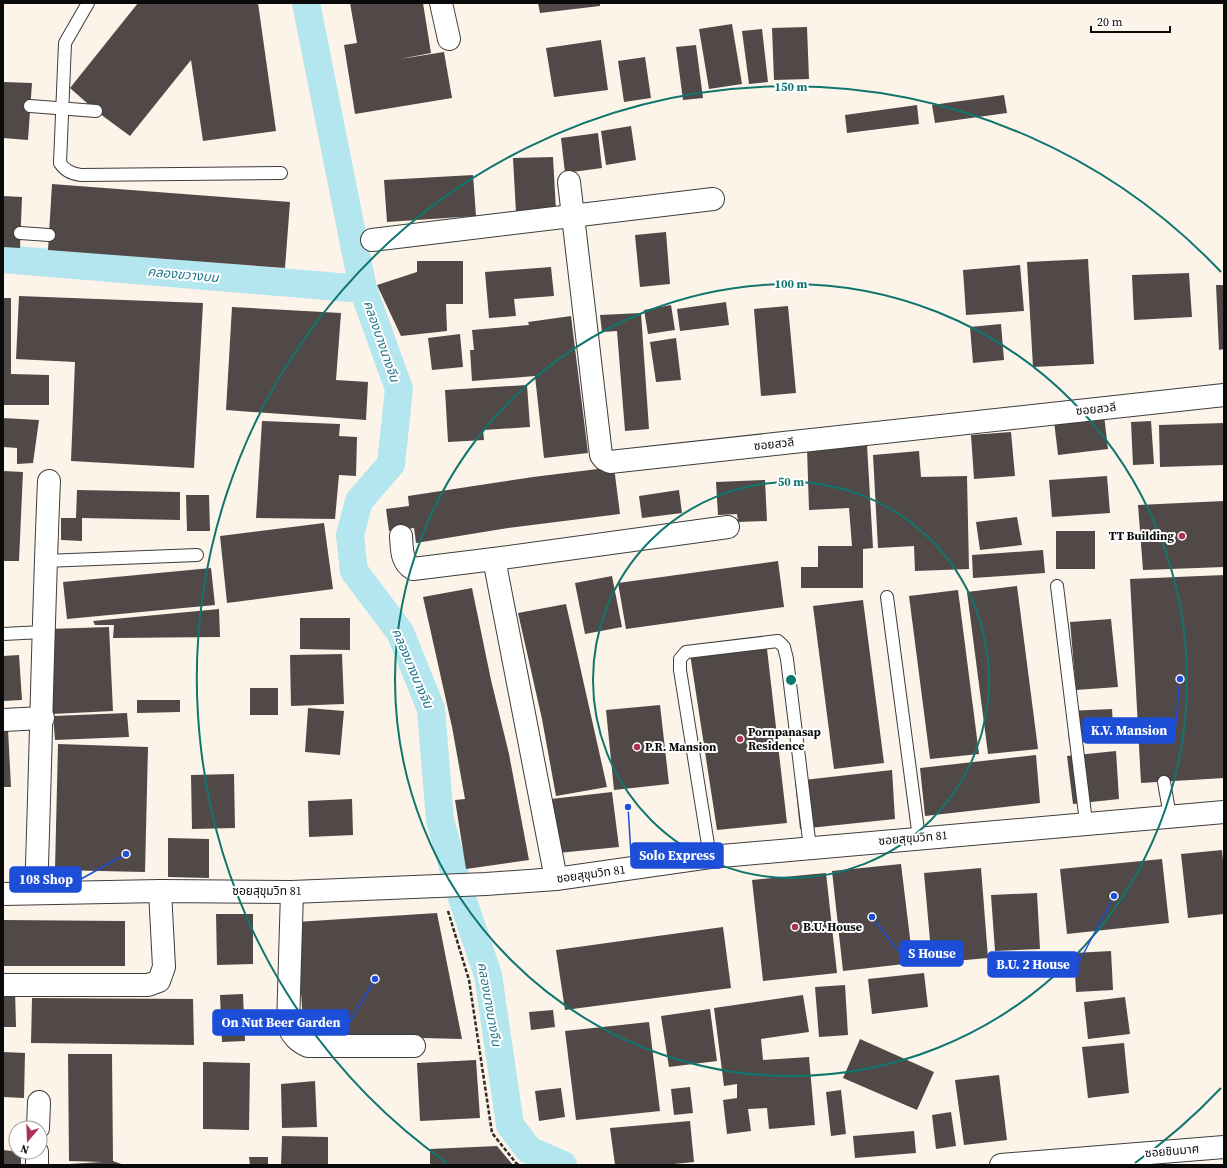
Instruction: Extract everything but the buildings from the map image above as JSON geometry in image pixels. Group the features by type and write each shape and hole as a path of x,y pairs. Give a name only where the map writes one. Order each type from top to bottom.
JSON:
{"street":[{"path":"441,3 448,38"},
{"name":"ซอยสวลี","path":"568,182 574,217 601,455 604,459 610,462 1224,395"},
{"path":"372,240 574,217 713,199"},
{"path":"36,893 43,718 43,632 49,481"},
{"path":"401,536 404,560 408,566 413,569 728,527"},
{"path":"494,559 556,879"},
{"path":"3,720 43,718"},
{"name":"ซอยสุขุมวิท 81","path":"3,894 160,891 292,892 486,884 556,879 710,857 1086,822 1224,812"},
{"path":"3,986 148,986 160,981 164,967 160,891"},
{"path":"292,892 288,1026 292,1035 299,1042 308,1046 414,1046"},
{"path":"38,1120 39,1102"},
{"name":"ซอยชินมาศ","path":"1001,1165 1224,1147"}],"lane":[{"path":"88,3 65,43 61,108 60,163 63,168 75,175 282,173"},
{"path":"30,106 96,111"},
{"path":"20,233 49,235"},
{"path":"45,561 197,556"},
{"path":"1057,586 1086,822"},
{"path":"887,596 919,838"},
{"path":"3,634 43,632"},
{"path":"710,857 680,670 680,659 686,652 778,641 784,647 787,659 810,848"},
{"path":"1164,782 1170,816"}],"path":[{"path":"446,886 469,980 492,1133 519,1165"}],"waterway":[{"name":"คลองบางนางจีน","path":"306,3 363,289 399,389 391,464 359,501 350,535 354,571 400,632 431,709 440,820 458,886 488,975 510,1125 529,1150 563,1165"},
{"name":"คลองขวางบน","path":"3,259 363,289"}],"place":[{"name":"TT Building","path":"1182,536"},
{"name":"K.V. Mansion","path":"1180,679"},
{"name":"Pornpanasap Residence","path":"740,739"},
{"name":"P.R. Mansion","path":"637,747"},
{"name":"Solo Express","path":"628,807"},
{"name":"108 Shop","path":"126,854"},
{"name":"B.U. 2 House","path":"1114,896"},
{"name":"S House","path":"872,917"},
{"name":"B.U. House","path":"795,927"},
{"name":"On Nut Beer Garden","path":"375,979"}]}
